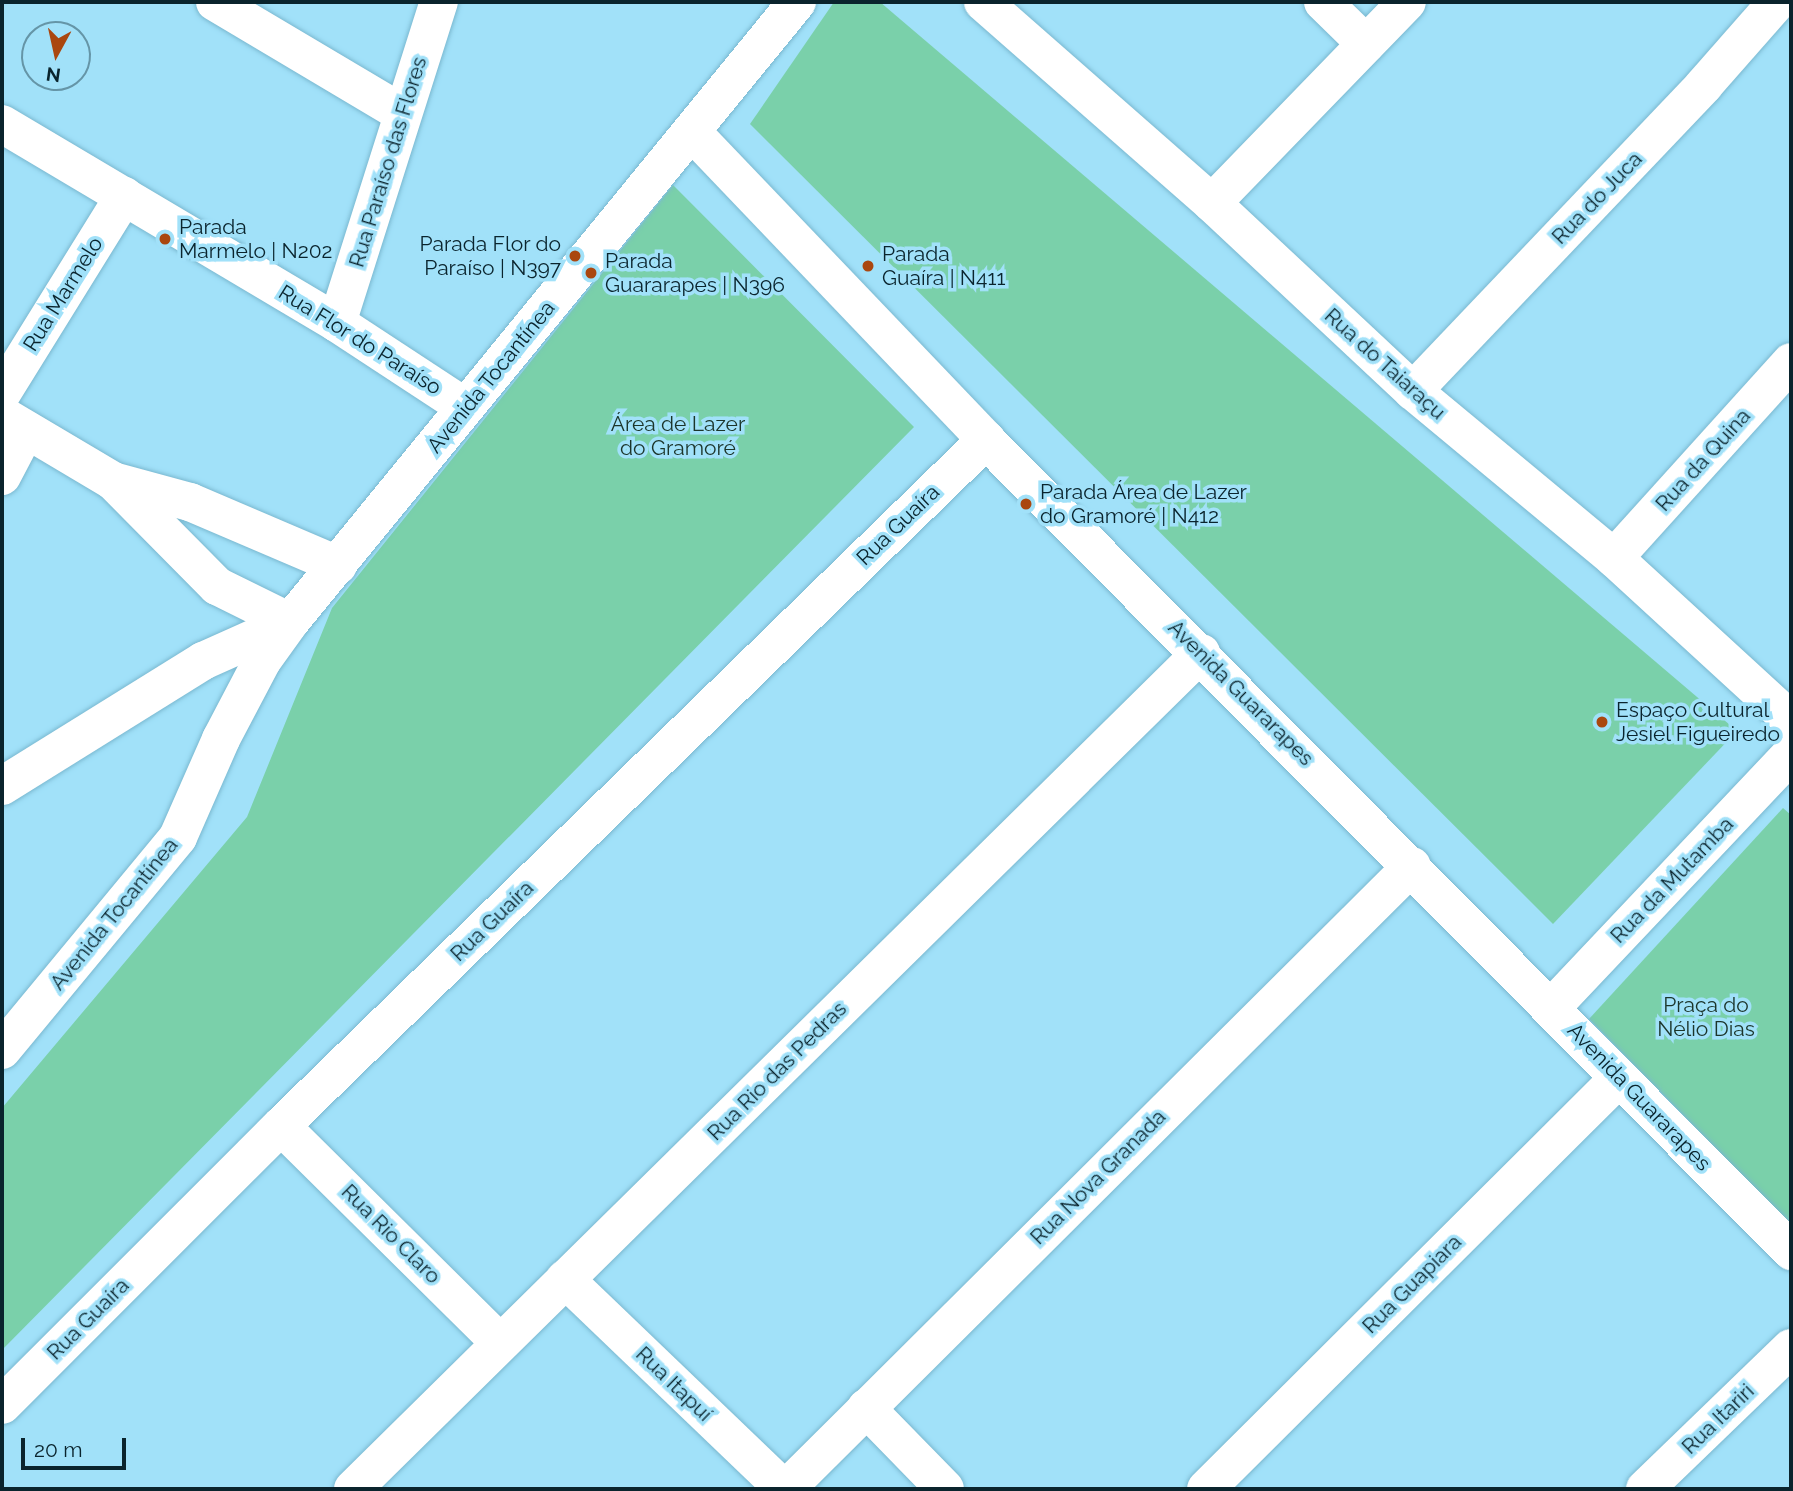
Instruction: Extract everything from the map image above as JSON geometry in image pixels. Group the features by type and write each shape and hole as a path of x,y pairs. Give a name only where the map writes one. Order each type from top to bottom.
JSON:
{"street":[{"path":"215,2 402,113"},
{"name":"Rua Paraíso das Flores","path":"337,323 439,2"},
{"name":"Avenida Tocantínea","path":"2,1049 178,836 221,739 262,662 290,622 693,133 797,2"},
{"name":"Rua do Taiaraçu","path":"984,2 1212,203 1413,391 1614,558 1791,720"},
{"path":"1323,2 1366,44"},
{"path":"1212,203 1408,2"},
{"name":"Rua do Juca","path":"1413,391 1704,85 1777,2"},
{"name":"Rua Flor do Paraíso","path":"2,124 337,323 465,407"},
{"name":"Avenida Guararapes","path":"693,133 986,440 1201,653 1552,1007 1618,1079 1791,1251"},
{"name":"Rua Marmelo","path":"2,393 124,196"},
{"name":"Rua da Quina","path":"1614,558 1791,362"},
{"path":"2,475 14,422 113,481 206,578 290,622"},
{"name":"Rua Guaíra","path":"2,1405 281,1126 986,440"},
{"path":"113,481 190,502 338,565"},
{"name":"Avenida Tocantínea","path":"2,786 203,662 290,622"},
{"name":"Rua Rio das Pedras","path":"353,1489 1201,653"},
{"name":"Rua da Mutamba","path":"1552,1007 1791,754"},
{"name":"Rua Nova Granada","path":"785,1489 1412,866"},
{"name":"Rua Guapiara","path":"1206,1489 1618,1079"},
{"name":"Rua Rio Claro","path":"281,1126 500,1343"},
{"name":"Rua Itapuí","path":"565,1279 785,1489"},
{"name":"Rua Itariri","path":"1645,1489 1791,1348"},
{"path":"866,1408 945,1489"}],"green space":[{"path":"834,2 880,2 1737,731 1553,924 750,124"},
{"name":"Área de Lazer do Gramoré","path":"673,185 914,427 2,1350 2,1108 247,817 332,608"},
{"name":"Praça do Nélio Dias","path":"1783,808 1791,815 1791,1225 1589,1019"}],"place":[{"name":"Parada Marmelo | N202","path":"165,239"},
{"name":"Parada Flor do Paraíso | N397","path":"575,256"},
{"name":"Parada Guaíra | N411","path":"868,266"},
{"name":"Parada Guararapes | N396","path":"591,273"},
{"name":"Parada Área de Lazer do Gramoré | N412","path":"1026,504"},
{"name":"Espaço Cultural Jesiel Figueiredo","path":"1602,722"}]}
